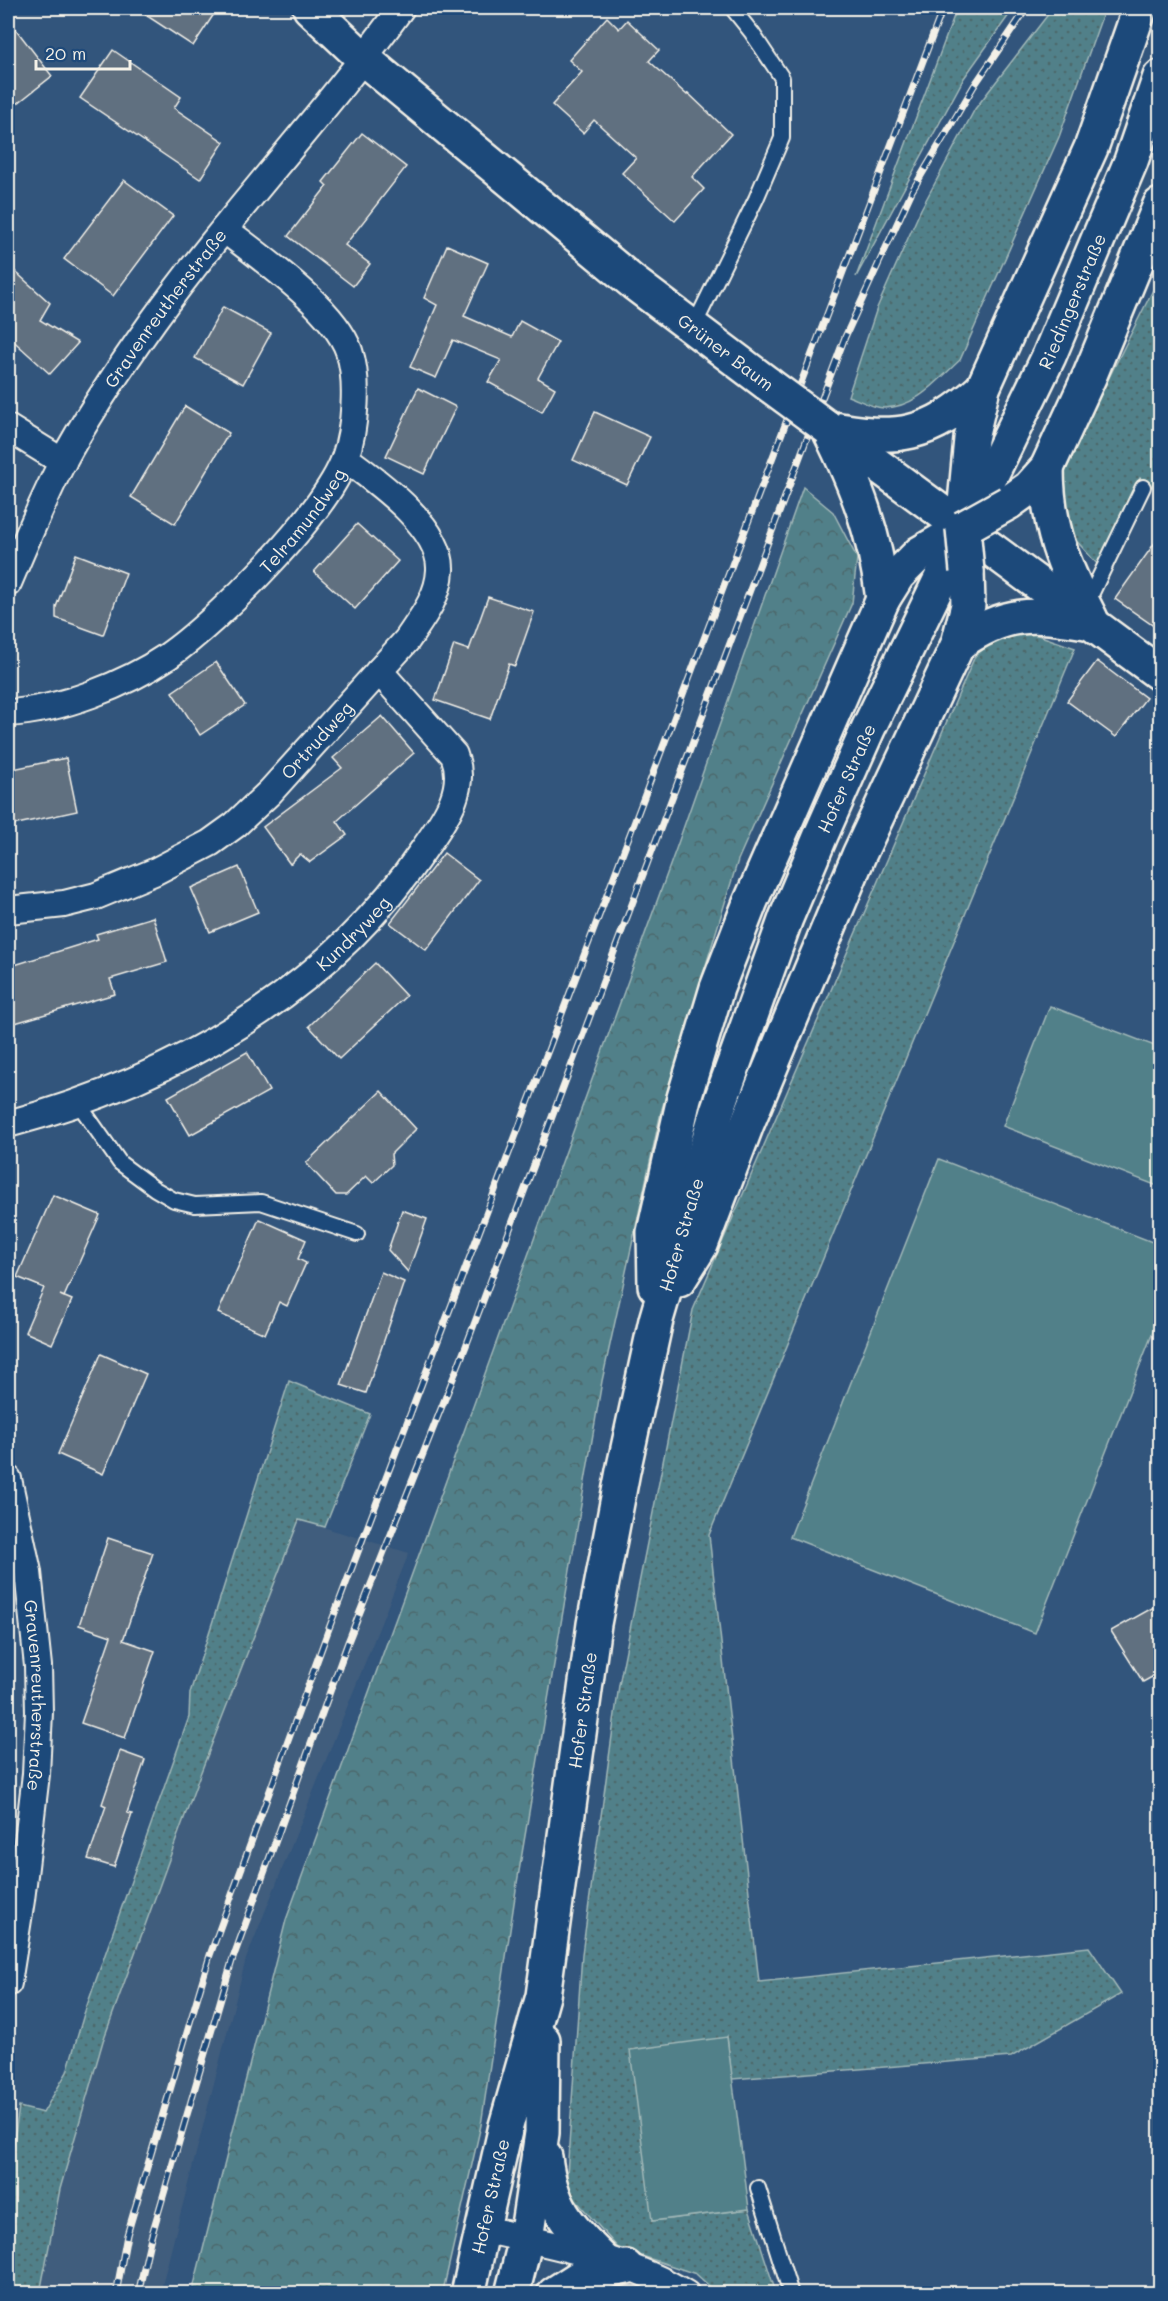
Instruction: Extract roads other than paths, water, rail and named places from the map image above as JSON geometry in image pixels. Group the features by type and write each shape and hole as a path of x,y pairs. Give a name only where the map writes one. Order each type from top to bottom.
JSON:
{"main road":[{"name":"Grüner Baum","path":"310,8 364,59 634,283 828,428 1089,615 1161,674"},
{"path":"656,1320 700,1245 829,924 908,747 958,644 969,605 965,526 970,439 983,388 1091,148 1140,8"},
{"name":"Riedingerstraße","path":"965,526 1049,356 1090,263 1131,161 1161,77"},
{"path":"656,1320 654,1232 684,1098 717,988 759,882 883,598 898,575 920,553 1008,503 1029,488 1047,468 1161,205"},
{"path":"828,428 866,435 901,434 926,427 959,410 983,388"},
{"path":"828,428 852,475 867,520 878,558 883,598"},
{"path":"958,644 978,629 1016,616 1089,615 1053,531 1047,498 1047,468"},
{"name":"Hofer Straße","path":"512,2294 526,2239 542,2133 543,1996 594,1624 623,1471 656,1320 717,1111 786,918 868,729 965,526"},
{"name":"Hofer Straße","path":"468,2294 506,2126 543,1996"},
{"path":"542,2133 547,2175 558,2207 572,2229 614,2263 582,2276 554,2294"}],"street":[{"name":"Gravenreutherstraße","path":"8,583 63,462 129,356 224,229 364,59 401,8"},
{"name":"Telramundweg","path":"8,712 39,709 106,688 167,657 220,613 301,525 332,484 345,458 352,420 355,384 351,358 343,336 324,311 224,229"},
{"path":"8,428 63,462"},
{"name":"Ortrudweg","path":"8,910 64,904 96,896 154,872 210,843 253,808 407,640 425,614 436,590 440,569 436,550 415,517 385,489 345,458"},
{"name":"Kundryweg","path":"8,1124 117,1089 244,1024 280,1000 315,970 378,909 411,869 440,826 456,794 459,768 454,755 379,671"},
{"name":"Gravenreutherstraße","path":"8,1479 13,1525 28,1572 34,1614 39,1712 36,1774 21,1900 8,1983"},
{"path":"483,2229 614,2263 664,2281 686,2294"}],"lane":[{"path":"693,328 756,199 782,138 782,78 732,8"},
{"path":"1089,615 1143,487"},
{"path":"78,1103 120,1163 154,1189 174,1200 195,1205 261,1202 357,1234"},
{"path":"758,2188 791,2294"}],"railway":[{"path":"116,2294 127,2235 210,1955 328,1631 943,8"},
{"path":"138,2294 150,2241 232,1961 348,1642 466,1346 845,337 912,191 974,86 1027,8"}]}
